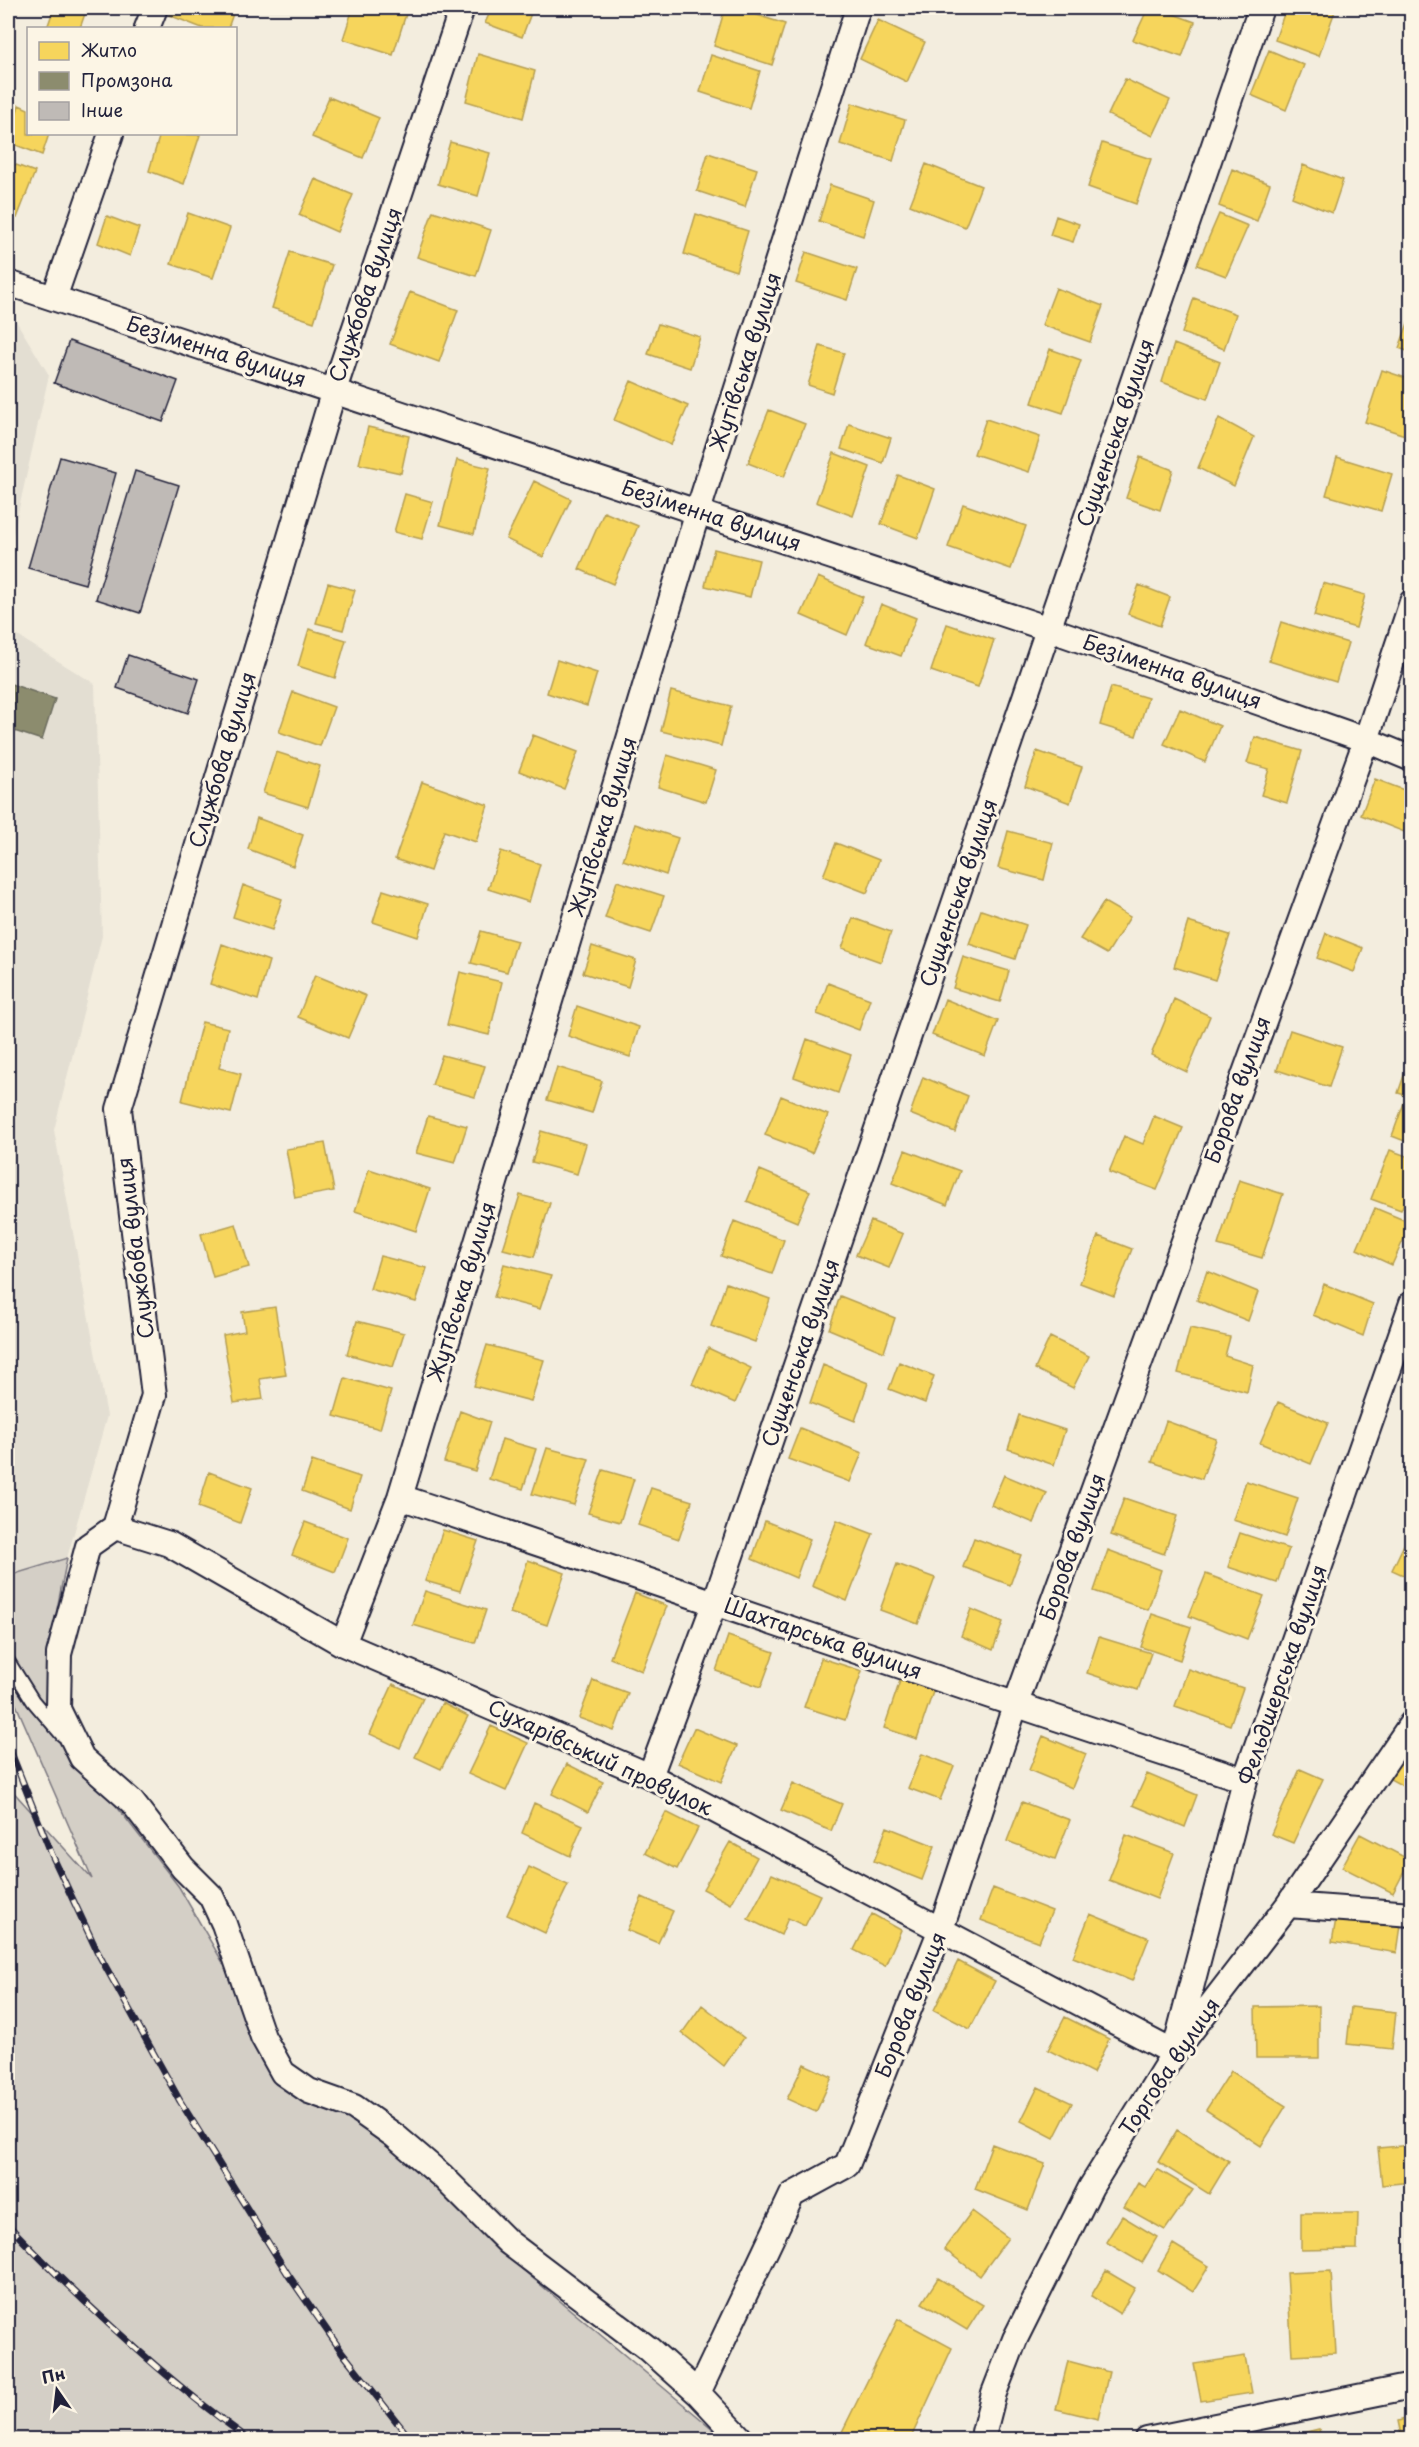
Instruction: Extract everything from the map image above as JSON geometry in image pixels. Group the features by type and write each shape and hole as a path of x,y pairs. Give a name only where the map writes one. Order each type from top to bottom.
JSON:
{"street":[{"path":"147,27 155,8"},
{"name":"Службова вулиця","path":"115,1527 154,1395 119,1109 334,390 462,8"},
{"name":"Жутівська вулиця","path":"343,1644 400,1497 698,511 858,8"},
{"name":"Сущенська вулиця","path":"650,1776 715,1602 1261,8"},
{"path":"54,298 111,135"},
{"name":"Безіменна вулиця","path":"8,283 1049,629 1366,740 1412,759"},
{"name":"Борова вулиця","path":"698,2393 792,2195 847,2165 941,1929 1015,1706 1366,740 1412,602"},
{"name":"Фельдшерська вулиця","path":"1174,2053 1245,1780 1412,1303"},
{"name":"Шахтарська вулиця","path":"400,1497 715,1602 1015,1706 1245,1780"},
{"path":"115,1527 88,1546 60,1654 58,1709 82,1758 132,1802 183,1868 211,1896 224,1924 263,2037 283,2073 309,2091 354,2107 395,2136 442,2176 508,2242 649,2349 698,2393 742,2439"},
{"name":"Сухарівський провулок","path":"115,1527 169,1544 343,1644 650,1776 1174,2053"},
{"name":"Торгова вулиця","path":"985,2439 984,2432 994,2393 1015,2339 1090,2187 1174,2053 1288,1905 1412,1723"},
{"path":"1288,1905 1412,1914"},
{"path":"1147,2439 1412,2386"}],"lane":[{"path":"8,1661 33,1701 82,1758"}],"shaded area":[{"path":"8,308 49,375 8,557"},
{"path":"8,630 95,684 102,936 54,1130 107,1416 67,1558 8,1576"},
{"path":"67,1558 47,1660 59,1732 179,1887 258,2023 280,2067 368,2125 523,2270 723,2439 8,2439 8,1786 92,1879 8,1686 8,1576"}],"building: Житло":[{"path":"54,8 87,8 80,27 47,27"},
{"path":"172,8 235,8 228,27 199,27 169,15"},
{"path":"353,8 384,8 406,14 393,55 343,39"},
{"path":"492,8 533,8 522,37 485,23"},
{"path":"725,8 735,8 785,24 772,65 714,46"},
{"path":"1148,8 1157,8 1195,22 1182,57 1133,40"},
{"path":"1286,8 1336,8 1319,56 1275,40"},
{"path":"878,20 925,42 907,82 860,59"},
{"path":"1269,50 1304,65 1286,110 1251,95"},
{"path":"478,54 535,71 523,118 466,101"},
{"path":"711,55 760,71 749,108 700,92"},
{"path":"1125,79 1170,100 1153,136 1108,115"},
{"path":"329,97 379,118 363,158 312,137"},
{"path":"852,103 905,120 893,161 840,144"},
{"path":"19,105 27,109 27,135 49,135 42,155 8,142"},
{"path":"160,135 200,135 184,184 149,171"},
{"path":"450,142 490,153 478,196 438,184"},
{"path":"1102,143 1151,159 1136,204 1088,187"},
{"path":"708,153 757,169 745,207 697,191"},
{"path":"8,162 35,172 17,218 8,215"},
{"path":"926,164 981,186 965,227 910,205"},
{"path":"1303,165 1343,180 1332,213 1292,197"},
{"path":"1232,169 1270,184 1257,221 1219,206"},
{"path":"315,179 353,195 337,232 299,215"},
{"path":"830,185 874,200 863,236 819,221"},
{"path":"433,211 491,230 476,276 417,257"},
{"path":"188,213 230,228 213,278 171,264"},
{"path":"696,214 748,231 736,271 684,254"},
{"path":"1219,214 1248,226 1226,276 1197,265"},
{"path":"107,216 139,228 130,256 98,243"},
{"path":"1056,216 1079,224 1073,242 1050,235"},
{"path":"290,252 332,265 314,322 272,308"},
{"path":"806,252 857,269 847,300 796,283"},
{"path":"1056,288 1103,306 1090,342 1042,325"},
{"path":"410,292 458,310 439,362 390,344"},
{"path":"1194,298 1236,314 1224,349 1182,333"},
{"path":"1412,315 1412,353 1399,348"},
{"path":"658,324 700,337 690,368 648,354"},
{"path":"1174,344 1220,362 1207,399 1162,382"},
{"path":"820,346 844,353 832,393 808,385"},
{"path":"1050,349 1081,360 1063,413 1032,403"},
{"path":"1382,370 1412,380 1412,426 1408,436 1365,422"},
{"path":"631,381 688,406 671,445 614,420"},
{"path":"769,410 805,424 784,477 748,463"},
{"path":"1219,418 1254,437 1234,486 1198,468"},
{"path":"986,419 1040,437 1029,472 974,454"},
{"path":"849,424 891,438 883,463 841,449"},
{"path":"368,427 409,436 401,473 359,464"},
{"path":"834,453 870,467 853,516 816,502"},
{"path":"1140,457 1173,470 1160,510 1126,498"},
{"path":"1337,457 1392,474 1381,511 1326,495"},
{"path":"457,460 490,468 474,534 440,525"},
{"path":"898,475 935,489 918,538 881,524"},
{"path":"534,481 571,499 543,557 506,539"},
{"path":"405,494 433,502 422,539 394,532"},
{"path":"963,504 1026,526 1011,569 948,547"},
{"path":"604,512 638,526 613,584 579,569"},
{"path":"714,549 759,560 750,597 705,586"},
{"path":"818,577 863,597 847,635 801,615"},
{"path":"328,583 355,590 343,630 316,623"},
{"path":"1323,583 1365,595 1356,628 1314,616"},
{"path":"1139,585 1170,597 1160,626 1128,614"},
{"path":"881,604 916,618 901,656 866,643"},
{"path":"1281,622 1348,643 1336,682 1269,661"},
{"path":"947,624 994,640 978,687 931,671"},
{"path":"309,629 346,640 335,678 298,666"},
{"path":"557,660 597,673 587,706 547,693"},
{"path":"1111,687 1148,698 1136,736 1100,725"},
{"path":"671,691 731,706 721,746 661,731"},
{"path":"293,692 334,707 320,746 279,732"},
{"path":"1180,709 1220,726 1205,762 1164,744"},
{"path":"533,735 578,752 564,789 519,771"},
{"path":"1255,737 1302,751 1287,803 1261,795 1269,769 1247,763"},
{"path":"1037,751 1082,767 1070,803 1025,786"},
{"path":"276,752 320,766 308,807 263,793"},
{"path":"667,755 716,770 706,802 658,787"},
{"path":"1375,779 1412,793 1412,835 1361,815"},
{"path":"422,782 488,805 476,842 444,831 430,871 395,859"},
{"path":"257,818 303,835 293,866 248,849"},
{"path":"635,824 678,838 666,875 623,860"},
{"path":"1008,831 1053,843 1044,880 998,868"},
{"path":"836,843 879,860 867,893 823,876"},
{"path":"501,851 540,864 529,902 488,889"},
{"path":"617,881 664,896 651,933 605,918"},
{"path":"243,885 282,899 272,930 233,917"},
{"path":"383,890 428,904 418,937 373,922"},
{"path":"1104,902 1130,917 1107,954 1080,939"},
{"path":"981,910 1026,925 1015,959 969,944"},
{"path":"853,918 891,932 881,962 842,948"},
{"path":"1188,922 1230,935 1215,980 1174,967"},
{"path":"481,931 517,941 507,972 471,963"},
{"path":"1326,933 1363,948 1354,972 1317,958"},
{"path":"222,944 269,961 258,1000 210,984"},
{"path":"592,946 636,960 628,987 583,973"},
{"path":"963,957 1009,971 1000,1002 953,988"},
{"path":"460,972 502,982 489,1035 447,1025"},
{"path":"315,975 366,996 348,1038 298,1017"},
{"path":"828,983 870,999 859,1030 817,1014"},
{"path":"945,999 998,1021 985,1056 932,1035"},
{"path":"1174,999 1210,1016 1187,1072 1151,1055"},
{"path":"577,1006 639,1027 630,1057 568,1036"},
{"path":"202,1022 228,1028 219,1068 241,1074 231,1113 182,1101"},
{"path":"1290,1030 1342,1047 1329,1087 1277,1070"},
{"path":"807,1039 851,1055 838,1093 794,1077"},
{"path":"1412,1052 1412,1097 1398,1093"},
{"path":"442,1055 485,1066 475,1097 432,1085"},
{"path":"557,1067 602,1081 592,1113 547,1100"},
{"path":"923,1077 968,1096 955,1132 910,1114"},
{"path":"781,1096 828,1115 812,1153 765,1135"},
{"path":"1404,1103 1412,1106 1412,1144 1392,1136"},
{"path":"428,1116 467,1126 455,1163 416,1153"},
{"path":"1154,1116 1183,1128 1157,1190 1109,1172 1124,1136 1143,1144"},
{"path":"541,1131 586,1144 577,1174 532,1162"},
{"path":"325,1143 334,1191 295,1198 286,1149"},
{"path":"905,1150 960,1171 947,1205 892,1183"},
{"path":"1390,1150 1412,1158 1412,1184 1401,1210 1371,1199"},
{"path":"369,1169 430,1189 416,1231 355,1211"},
{"path":"760,1170 810,1191 797,1222 747,1201"},
{"path":"1239,1180 1283,1194 1262,1258 1218,1245"},
{"path":"520,1195 550,1203 534,1257 503,1249"},
{"path":"1375,1208 1411,1223 1392,1265 1357,1249"},
{"path":"734,1221 784,1240 772,1274 721,1256"},
{"path":"871,1221 903,1234 889,1268 856,1255"},
{"path":"236,1224 249,1267 213,1277 201,1234"},
{"path":"1098,1236 1132,1249 1114,1296 1080,1283"},
{"path":"380,1256 427,1268 416,1302 370,1289"},
{"path":"504,1264 551,1276 540,1309 494,1297"},
{"path":"1207,1271 1258,1292 1248,1321 1197,1300"},
{"path":"726,1283 770,1299 755,1342 711,1326"},
{"path":"1324,1284 1373,1304 1363,1336 1313,1315"},
{"path":"840,1296 895,1318 884,1352 829,1329"},
{"path":"275,1307 286,1375 260,1379 263,1399 234,1403 223,1335 245,1331 242,1312"},
{"path":"357,1321 404,1333 393,1367 347,1354"},
{"path":"1190,1328 1230,1337 1225,1356 1253,1365 1247,1392 1178,1373"},
{"path":"1050,1337 1089,1356 1073,1388 1035,1369"},
{"path":"487,1345 544,1360 531,1401 474,1386"},
{"path":"708,1348 751,1368 735,1403 692,1384"},
{"path":"899,1362 934,1376 925,1403 889,1389"},
{"path":"823,1365 868,1383 855,1421 810,1403"},
{"path":"345,1378 391,1391 380,1429 334,1416"},
{"path":"1278,1402 1328,1423 1311,1464 1260,1443"},
{"path":"460,1411 490,1422 475,1471 444,1462"},
{"path":"1019,1415 1065,1430 1054,1465 1008,1449"},
{"path":"1166,1421 1216,1439 1202,1479 1152,1462"},
{"path":"800,1428 862,1453 850,1482 788,1459"},
{"path":"502,1439 536,1449 523,1489 489,1479"},
{"path":"547,1448 589,1459 574,1505 532,1494"},
{"path":"312,1461 360,1477 350,1509 302,1491"},
{"path":"603,1470 634,1479 620,1522 588,1513"},
{"path":"209,1472 252,1488 240,1523 198,1507"},
{"path":"1004,1475 1047,1493 1034,1523 991,1505"},
{"path":"1246,1481 1298,1498 1285,1537 1233,1520"},
{"path":"651,1488 692,1501 679,1539 638,1525"},
{"path":"1124,1498 1177,1516 1164,1554 1111,1535"},
{"path":"837,1520 873,1534 847,1601 812,1586"},
{"path":"765,1521 810,1539 796,1578 752,1559"},
{"path":"305,1522 348,1538 335,1572 292,1555"},
{"path":"443,1530 478,1541 460,1591 425,1581"},
{"path":"1412,1532 1412,1579 1392,1570"},
{"path":"1240,1533 1289,1549 1277,1583 1228,1567"},
{"path":"974,1538 1021,1555 1010,1585 963,1567"},
{"path":"1108,1550 1161,1570 1148,1610 1094,1591"},
{"path":"528,1560 565,1573 547,1625 510,1613"},
{"path":"897,1564 935,1578 918,1624 880,1610"},
{"path":"1206,1574 1264,1596 1247,1639 1189,1616"},
{"path":"425,1591 486,1610 475,1643 413,1625"},
{"path":"635,1593 667,1606 642,1671 610,1658"},
{"path":"971,1609 1003,1622 993,1650 961,1636"},
{"path":"1152,1614 1191,1627 1180,1660 1141,1647"},
{"path":"728,1636 774,1652 761,1687 716,1671"},
{"path":"1099,1637 1151,1653 1138,1690 1087,1673"},
{"path":"821,1658 862,1671 845,1720 804,1707"},
{"path":"1188,1669 1243,1688 1230,1725 1175,1706"},
{"path":"902,1675 935,1686 917,1739 884,1728"},
{"path":"593,1680 628,1693 614,1731 579,1718"},
{"path":"393,1684 423,1698 400,1748 370,1734"},
{"path":"442,1703 468,1716 441,1769 415,1757"},
{"path":"491,1726 528,1743 506,1791 468,1774"},
{"path":"694,1728 737,1746 721,1782 678,1763"},
{"path":"1043,1736 1086,1754 1072,1788 1029,1770"},
{"path":"1404,1751 1412,1755 1412,1791 1390,1779"},
{"path":"922,1754 954,1766 940,1800 908,1788"},
{"path":"567,1764 603,1782 588,1812 552,1794"},
{"path":"1300,1769 1323,1779 1293,1843 1271,1834"},
{"path":"1147,1774 1197,1795 1185,1827 1133,1805"},
{"path":"793,1783 842,1804 831,1831 781,1810"},
{"path":"1022,1802 1070,1820 1055,1859 1007,1841"},
{"path":"534,1803 583,1825 570,1856 522,1833"},
{"path":"666,1812 698,1828 677,1869 645,1853"},
{"path":"887,1827 935,1846 922,1880 874,1861"},
{"path":"1360,1834 1410,1860 1393,1893 1342,1867"},
{"path":"1126,1835 1174,1853 1157,1899 1109,1880"},
{"path":"730,1842 757,1857 731,1904 703,1889"},
{"path":"529,1867 568,1885 545,1933 507,1915"},
{"path":"772,1874 820,1895 805,1926 788,1918 781,1935 748,1919"},
{"path":"993,1888 1052,1911 1039,1942 981,1920"},
{"path":"642,1897 673,1911 658,1943 627,1930"},
{"path":"1337,1913 1401,1925 1397,1953 1332,1942"},
{"path":"872,1914 901,1930 885,1966 854,1950"},
{"path":"1090,1914 1149,1938 1132,1981 1073,1957"},
{"path":"958,1961 995,1981 970,2029 934,2010"},
{"path":"702,2005 744,2038 724,2066 682,2033"},
{"path":"1319,2006 1319,2058 1256,2058 1255,2007"},
{"path":"1351,2007 1396,2012 1392,2049 1347,2044"},
{"path":"1065,2017 1109,2039 1093,2073 1048,2050"},
{"path":"804,2064 832,2077 816,2112 787,2099"},
{"path":"1231,2071 1286,2106 1261,2146 1206,2110"},
{"path":"1038,2087 1072,2103 1054,2138 1021,2121"},
{"path":"1177,2130 1229,2161 1209,2194 1158,2162"},
{"path":"992,2144 1045,2164 1028,2210 975,2189"},
{"path":"1412,2145 1412,2182 1382,2185 1378,2148"},
{"path":"1157,2169 1193,2190 1165,2230 1124,2207 1138,2183 1145,2187"},
{"path":"972,2211 1008,2238 980,2276 944,2249"},
{"path":"1301,2213 1358,2213 1357,2249 1301,2250"},
{"path":"1122,2216 1157,2237 1142,2263 1106,2242"},
{"path":"1173,2244 1209,2266 1193,2292 1158,2270"},
{"path":"1106,2271 1135,2288 1120,2314 1091,2296"},
{"path":"1331,2271 1336,2353 1292,2355 1287,2273"},
{"path":"938,2278 983,2305 967,2330 922,2303"},
{"path":"898,2319 952,2348 910,2440 838,2440"},
{"path":"1245,2356 1252,2393 1201,2401 1194,2364"},
{"path":"1068,2361 1109,2372 1098,2419 1056,2409"},
{"path":"1412,2417 1412,2440 1402,2440 1398,2421"},
{"path":"1319,2429 1322,2440 1273,2440"}],"building: Промзона":[{"path":"8,683 55,699 42,740 8,729"}],"building: Інше":[{"path":"69,341 178,381 163,422 54,383"},
{"path":"60,457 116,473 85,584 28,568"},
{"path":"135,471 179,485 140,613 96,599"},
{"path":"128,655 199,679 188,713 117,688"}],"railway":[{"path":"8,1745 52,1855 98,1953 180,2101 289,2276 342,2352 411,2440"},
{"path":"8,2225 124,2338 186,2391 250,2440"}]}
